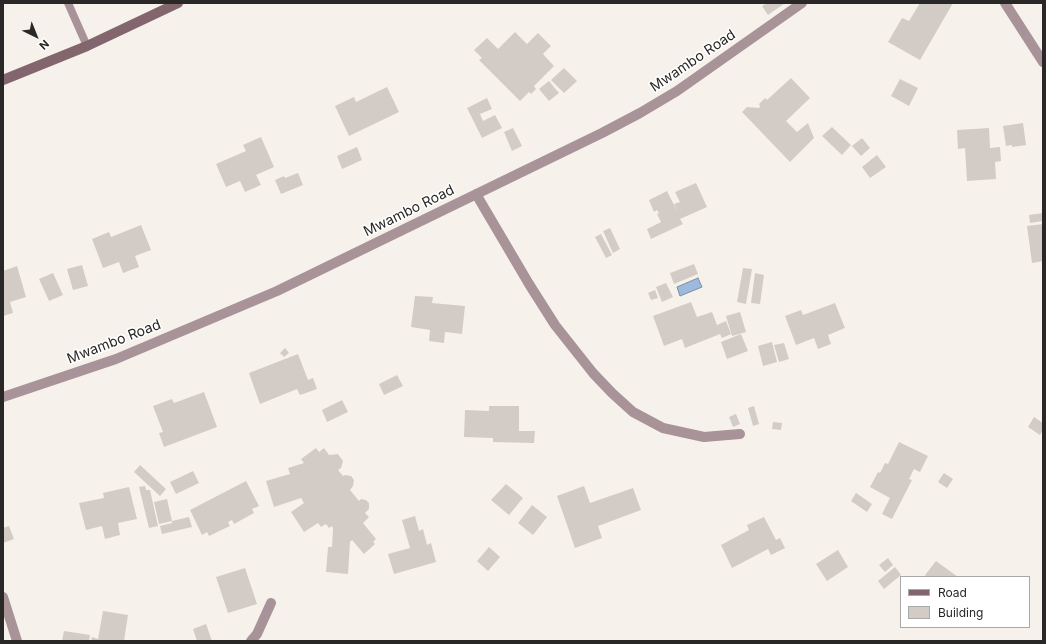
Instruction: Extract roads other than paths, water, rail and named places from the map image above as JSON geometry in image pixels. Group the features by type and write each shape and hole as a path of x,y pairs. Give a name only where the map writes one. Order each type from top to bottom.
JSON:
{"main road":[{"path":"3,80 86,46 178,3"}],"street":[{"name":"Mwambo Road","path":"3,397 116,359 277,291 476,194 640,113 677,91 802,3"},
{"path":"1005,3 1043,62"},
{"path":"476,194 555,325 593,373 612,393 633,412 662,428 704,437 740,434"},
{"path":"3,597 17,641"},
{"path":"251,641 257,634 271,603"}],"lane":[{"path":"68,3 86,46"}],"water":[{"path":"698,278 702,287 680,296 677,287"}]}
